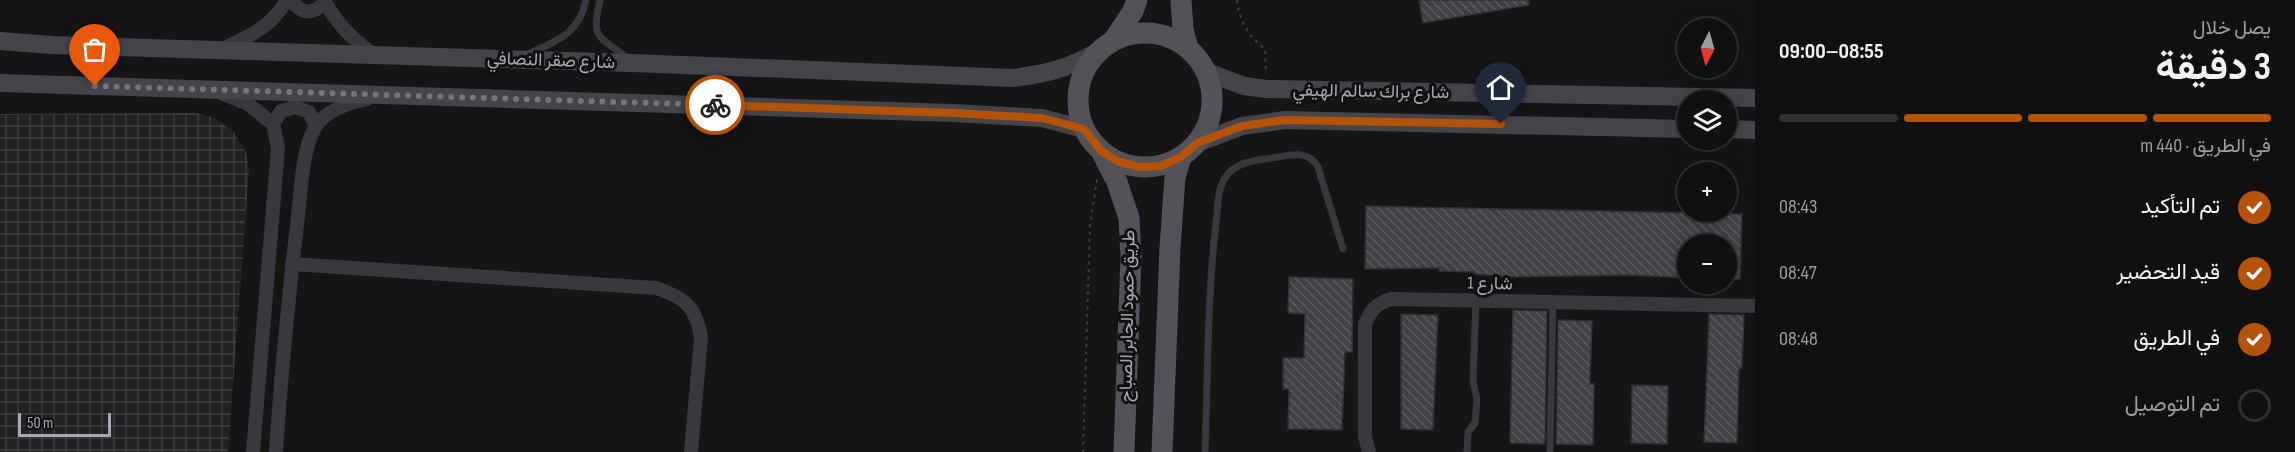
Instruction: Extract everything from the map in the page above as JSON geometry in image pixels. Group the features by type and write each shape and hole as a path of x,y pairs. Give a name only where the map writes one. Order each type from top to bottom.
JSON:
{"main road":[{"path":"1105,47 1132,34 1152,33 1171,38 1188,48 1199,59 1207,72 1213,96 1210,121 1197,143 1181,157 1161,166 1140,167 1119,162 1101,151 1084,129 1078,110 1078,89 1085,69 1125,24 1137,0"},
{"path":"1181,0 1183,30 1188,48"},
{"name":"شارع صقر النصافي","path":"0,40 51,45 372,54 1014,78 1057,71 1105,47"},
{"name":"شارع براك سالم الهيفي","path":"1207,72 1244,87 1266,89 1755,98"},
{"path":"0,82 954,113 1042,118 1084,129"},
{"path":"1408,122 1406,101 1414,91"},
{"name":"شارع براك سالم الهيفي","path":"1197,143 1242,126 1276,120 1677,129"},
{"path":"1737,129 1755,130"},
{"name":"طريق حمود الجابر الصباح","path":"1101,151 1118,182 1129,218 1131,256 1124,452"},
{"path":"1162,452 1170,249 1175,177 1181,157"}],"street":[{"path":"218,50 255,34 269,24 286,0"},
{"path":"292,0 297,8 304,11 320,8 324,0"},
{"path":"324,0 334,20 372,54"},
{"path":"214,89 248,104 273,124 278,148 278,170 253,452"},
{"path":"276,452 292,264 304,168 316,126 328,115 351,102 394,94"},
{"path":"273,124 281,111 296,106 309,112 316,126"},
{"path":"292,264 656,288 676,294 689,304 698,320 701,338 691,452"},
{"name":"شارع 1","path":"1369,452 1365,436 1365,324 1372,310 1391,298 1755,306"}],"lane":[{"path":"522,60 568,34 584,13 586,0"},
{"path":"600,0 596,28 600,40 616,49 632,63"},
{"path":"1205,452 1214,244 1221,188 1228,174 1239,165 1248,162 1295,154 1311,158 1318,167 1343,249"},
{"path":"1467,452 1468,432 1475,420 1477,399 1473,381 1476,300"},
{"path":"1550,452 1553,302"}],"path":[{"path":"1237,0 1238,13 1253,40 1265,49 1266,89"},
{"path":"1083,452 1090,225 1101,151"}],"shaded area":[{"path":"196,113 212,117 233,131 246,152 249,169 228,452 0,452 0,114"}],"building":[{"path":"1419,0 1529,0 1529,5 1423,23"},
{"path":"1366,206 1677,213 1677,222 1737,222 1737,214 1742,214 1740,279 1737,279 1737,234 1677,234 1677,277 1629,275 1513,277 1474,274 1474,272 1439,271 1439,268 1365,269"},
{"path":"1289,277 1353,279 1352,352 1345,352 1342,430 1288,429 1289,389 1283,389 1283,358 1304,358 1305,314 1288,313"},
{"path":"1513,310 1547,311 1545,444 1510,443"},
{"path":"1401,314 1438,315 1433,430 1401,429"},
{"path":"1709,314 1744,315 1742,368 1739,368 1737,443 1704,442"},
{"path":"1558,320 1592,321 1590,384 1594,384 1593,445 1556,444"},
{"path":"1632,385 1668,386 1667,444 1631,443"}],"way so far":[{"path":"95,86 715,105"}],"route":[{"path":"715,105 1042,118 1084,129 1101,151 1119,162 1140,167 1161,166 1181,157 1197,143 1258,122 1285,120 1501,124"}]}
